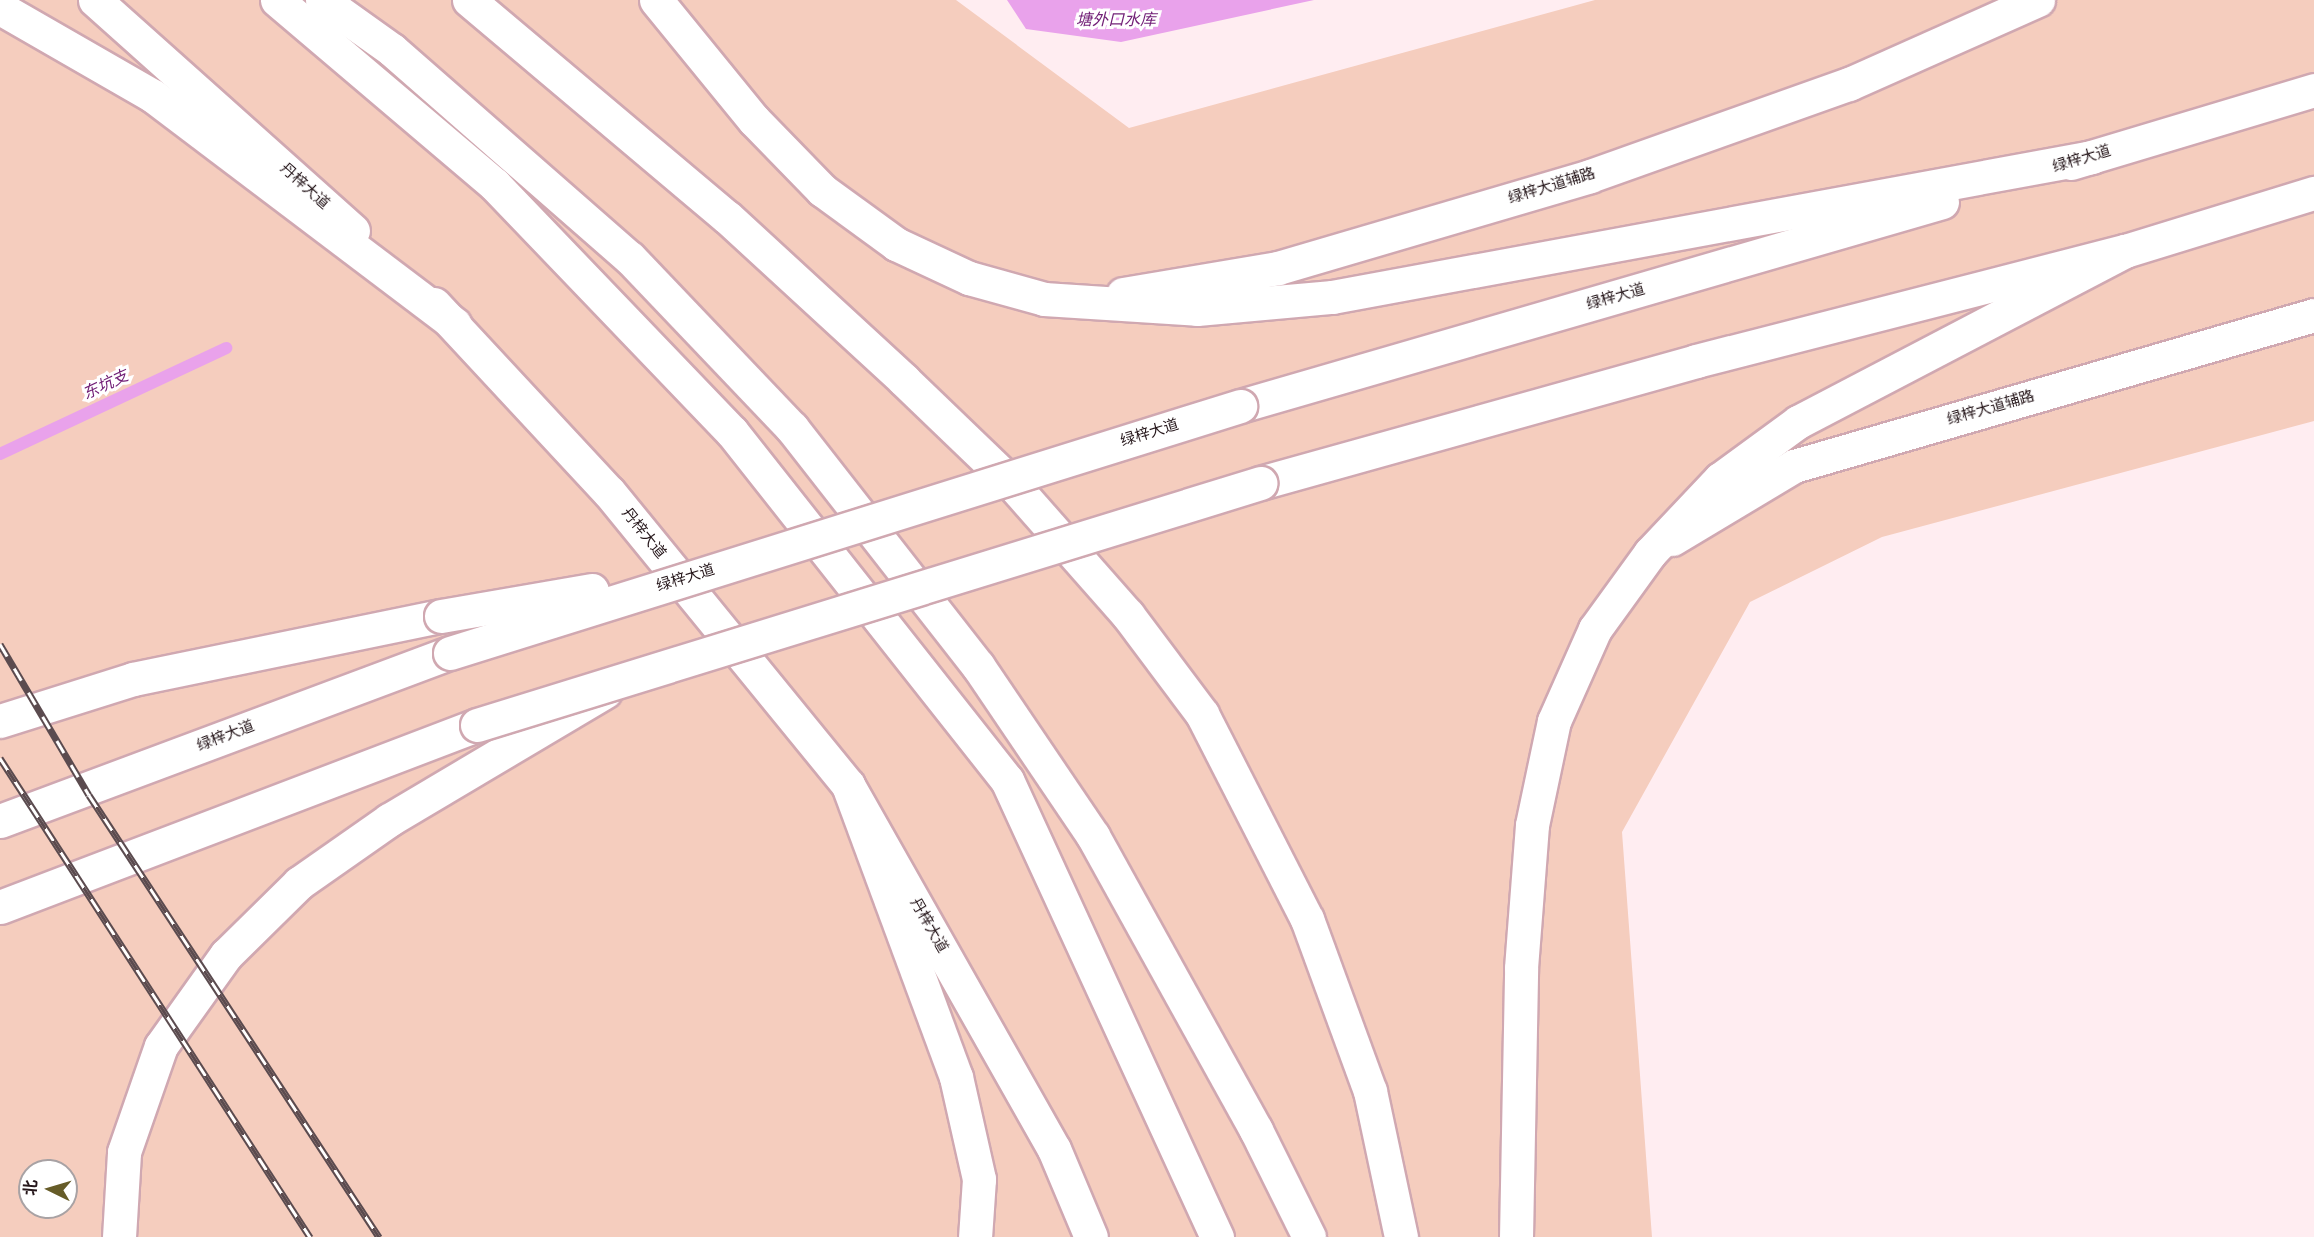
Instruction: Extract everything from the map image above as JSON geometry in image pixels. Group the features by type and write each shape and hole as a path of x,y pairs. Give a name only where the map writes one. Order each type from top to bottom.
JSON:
{"main road":[{"name":"丹梓大道","path":"95,0 455,324 609,492 848,785 1054,1149 1091,1237"},
{"path":"278,0 494,184 732,432 1007,780 1217,1237"},
{"path":"322,0 392,50 630,258 792,428 978,666 1093,836 1256,1130 1309,1237"},
{"path":"469,0 727,217 1015,487 1128,615 1202,714 1307,919 1346,1019 1370,1091 1401,1237"},
{"path":"656,0 754,120 822,190 896,244 969,278 1044,299 1197,309 1332,297 2092,157"},
{"name":"绿梓大道辅路","path":"1044,299 1166,291 1278,268 1590,176 1849,84 2038,0"},
{"path":"0,8 153,96 455,324"},
{"name":"绿梓大道","path":"0,821 450,653 1240,406 2314,90"},
{"path":"0,907 477,725 637,673 1260,483 1696,361 2124,251 2314,193"},
{"path":"1516,1237 1521,968 1532,825 1554,721 1595,629 1650,553 1720,479 1798,422 2124,251"},
{"name":"绿梓大道辅路","path":"1650,553 1794,466 2314,315"},
{"path":"0,721 133,679 441,616 715,570"},
{"path":"119,1237 124,1152 161,1046 226,955 299,883 389,820 637,673"},
{"path":"848,785 956,1077 979,1179 975,1237"}],"shaded area":[{"path":"0,0 956,0 1129,128 1595,0 2314,0 2314,421 1882,537 1750,602 1622,832 1652,1237 0,1237"}],"water":[{"name":"塘外口水库","path":"1007,0 1314,0 1121,42 1026,29"}],"waterway":[{"name":"东坑支","path":"0,454 226,348"}],"railway":[{"path":"0,644 89,795 379,1237"},
{"path":"0,758 310,1237"}]}
